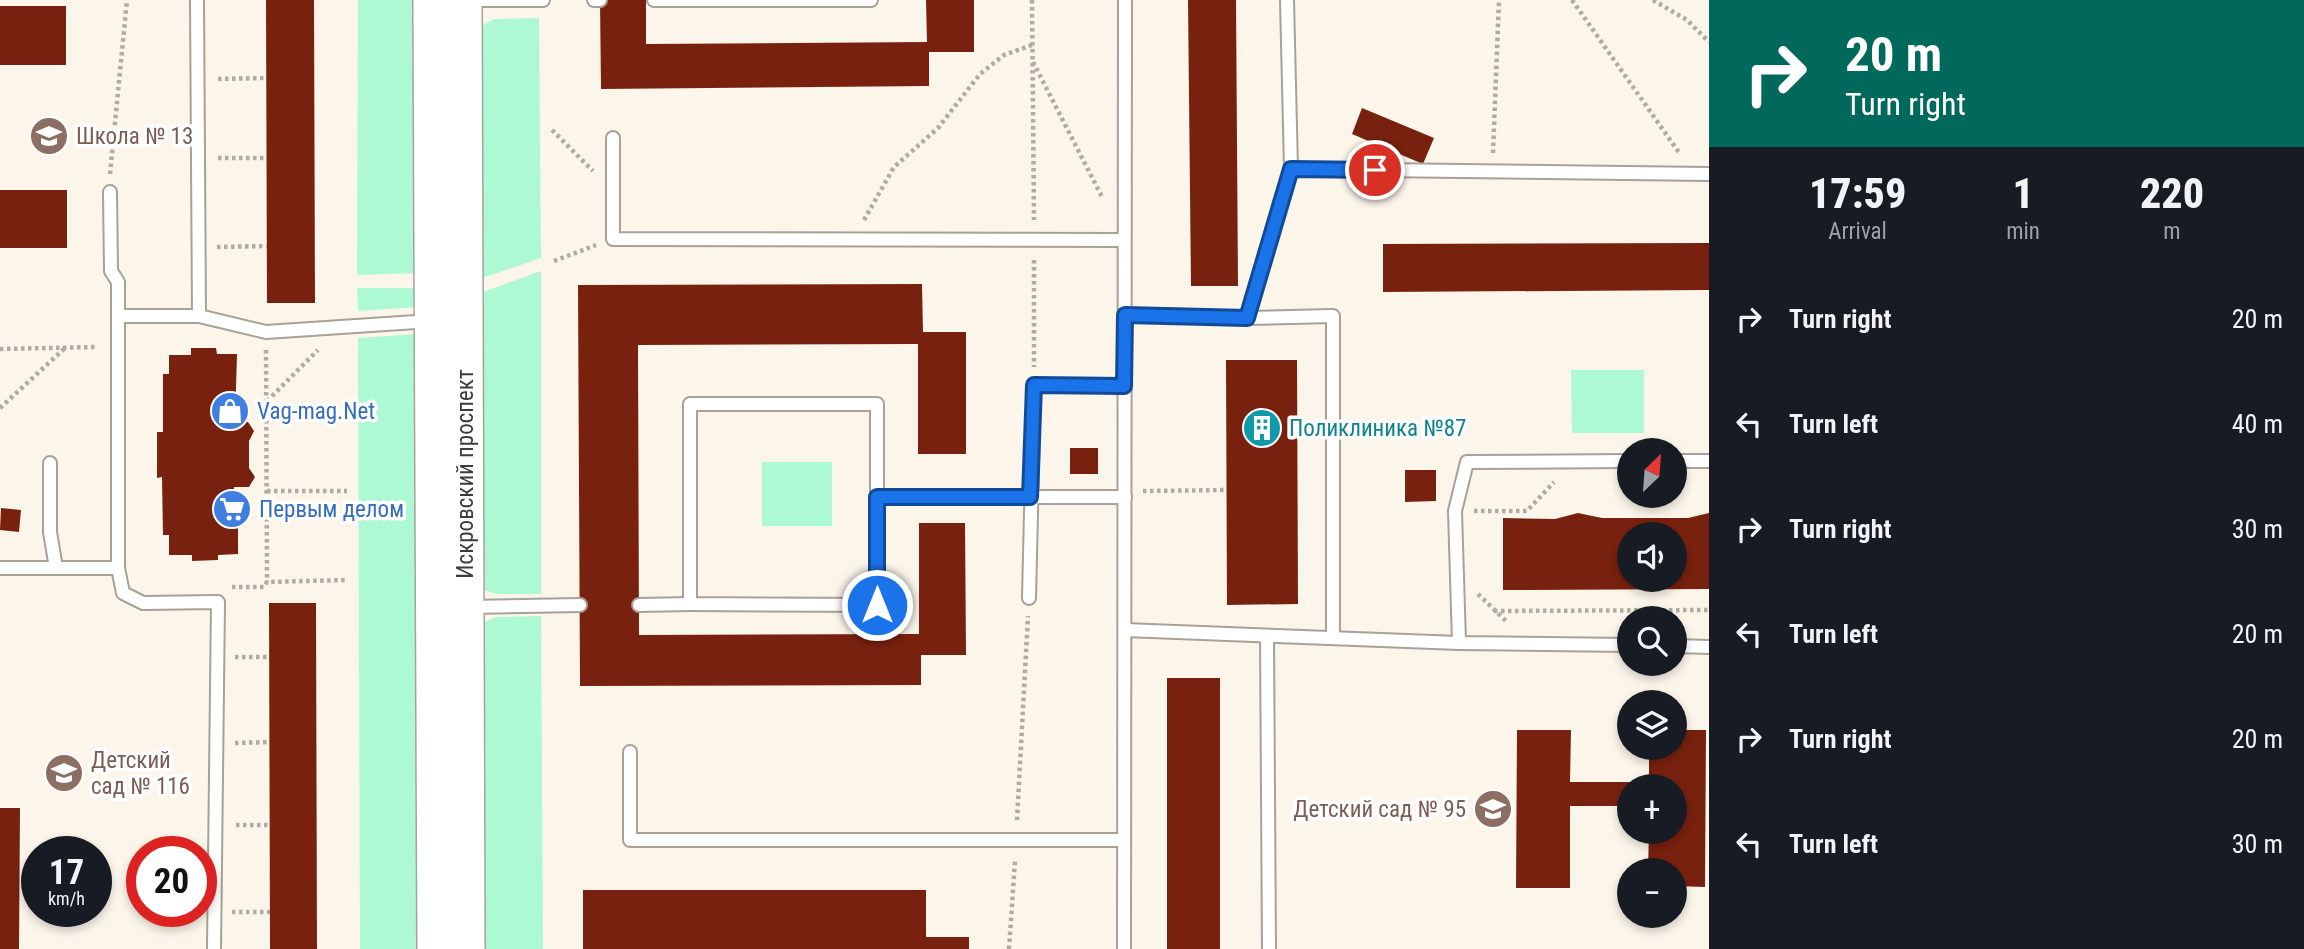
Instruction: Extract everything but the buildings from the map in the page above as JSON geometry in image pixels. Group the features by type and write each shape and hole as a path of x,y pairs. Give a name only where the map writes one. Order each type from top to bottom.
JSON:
{"street":[{"name":"Искровский проспект","path":"432,0 449,321"},
{"name":"Искровский проспект","path":"463,0 449,321 450,606 466,949"},
{"name":"Искровский проспект","path":"436,949 450,606"}],"lane":[{"path":"197,0 199,316"},
{"path":"432,0 442,0"},
{"path":"453,0 543,0"},
{"path":"594,0 600,0"},
{"path":"654,0 871,0"},
{"path":"1124,949 1125,0"},
{"path":"1247,318 1291,169 1287,0"},
{"path":"613,138 613,239 1125,240"},
{"path":"1291,169 1709,174"},
{"path":"110,192 111,271 118,282 119,316 118,568 123,593 143,603 218,602 215,836"},
{"path":"1125,315 1247,318 1332,316 1332,637"},
{"path":"119,316 199,316 266,332 449,321"},
{"path":"1029,598 1034,385 1124,386"},
{"path":"639,605 877,605 877,404 690,404 690,604"},
{"path":"1459,643 1455,511 1467,462 1617,461"},
{"path":"1687,461 1709,461"},
{"path":"50,463 50,531 56,568"},
{"path":"877,497 1124,494"},
{"path":"0,568 118,568"},
{"path":"450,606 580,605"},
{"path":"1125,630 1459,643 1617,645"},
{"path":"1267,636 1269,949"},
{"path":"1687,646 1709,647"},
{"path":"630,752 630,841 1124,840"},
{"path":"214,949 215,927"}],"path":[{"path":"110,192 110,168 127,0"},
{"path":"1032,0 1034,385"},
{"path":"1492,172 1499,0"},
{"path":"1572,0 1694,174"},
{"path":"1653,0 1687,20 1709,42"},
{"path":"853,239 894,167 938,128 980,74 1004,55 1032,45"},
{"path":"1032,61 1125,240"},
{"path":"197,79 266,78"},
{"path":"552,130 613,192"},
{"path":"198,158 266,158"},
{"path":"554,261 613,239"},
{"path":"198,247 267,246"},
{"path":"266,402 341,328"},
{"path":"218,602 228,587 264,587 267,582 266,332"},
{"path":"0,349 118,347"},
{"path":"0,408 65,348"},
{"path":"1455,511 1527,511 1573,461"},
{"path":"267,491 347,491"},
{"path":"1124,494 1227,491"},
{"path":"1457,574 1528,644"},
{"path":"267,582 347,580"},
{"path":"1009,949 1029,598"},
{"path":"1494,611 1709,610"},
{"path":"217,657 269,657"},
{"path":"216,743 270,742"},
{"path":"215,825 270,825"},
{"path":"217,912 270,912"}],"green space":[{"path":"358,0 417,0 417,273 357,275"},
{"path":"539,18 541,258 482,278 482,26 494,19"},
{"path":"541,271 541,594 496,594 484,590 483,292"},
{"path":"357,288 417,288 418,307 358,311"},
{"path":"417,334 419,949 360,949 358,338"},
{"path":"1571,370 1644,370 1644,433 1572,433"},
{"path":"762,462 832,462 832,526 762,526"},
{"path":"541,616 543,949 485,949 483,622 497,617"}],"place":[{"name":"Школа № 13","path":"49,136"},
{"name":"Vag-mag.Net","path":"230,411"},
{"name":"Поликлиника №87","path":"1262,428"},
{"name":"Первым делом","path":"232,509"},
{"name":"Детский сад № 116","path":"64,773"},
{"name":"Детский сад № 95","path":"1493,809"}],"route":[{"path":"877,605 877,497 1030,497 1034,385 1124,386 1125,315 1247,318 1291,169 1375,170"}]}
